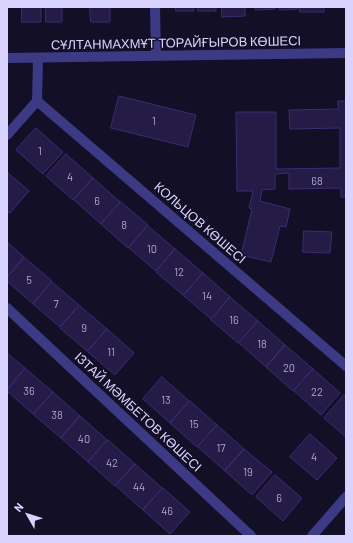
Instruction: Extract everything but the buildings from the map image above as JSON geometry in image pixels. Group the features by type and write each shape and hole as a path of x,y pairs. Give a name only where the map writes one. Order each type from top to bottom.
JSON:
{"street":[{"path":"155,7 156,56"},
{"name":"СҰЛТАНМАХМҰТ ТОРАЙҒЫРОВ КӨШЕСІ","path":"7,58 38,59 346,53"},
{"path":"7,135 37,101 38,59"},
{"name":"КОЛЬЦОВ КӨШЕСІ","path":"37,101 346,366"},
{"name":"ІЗТАЙ МӘМБЕТОВ КӨШЕСІ","path":"7,308 251,536"},
{"path":"312,536 346,497"}]}
